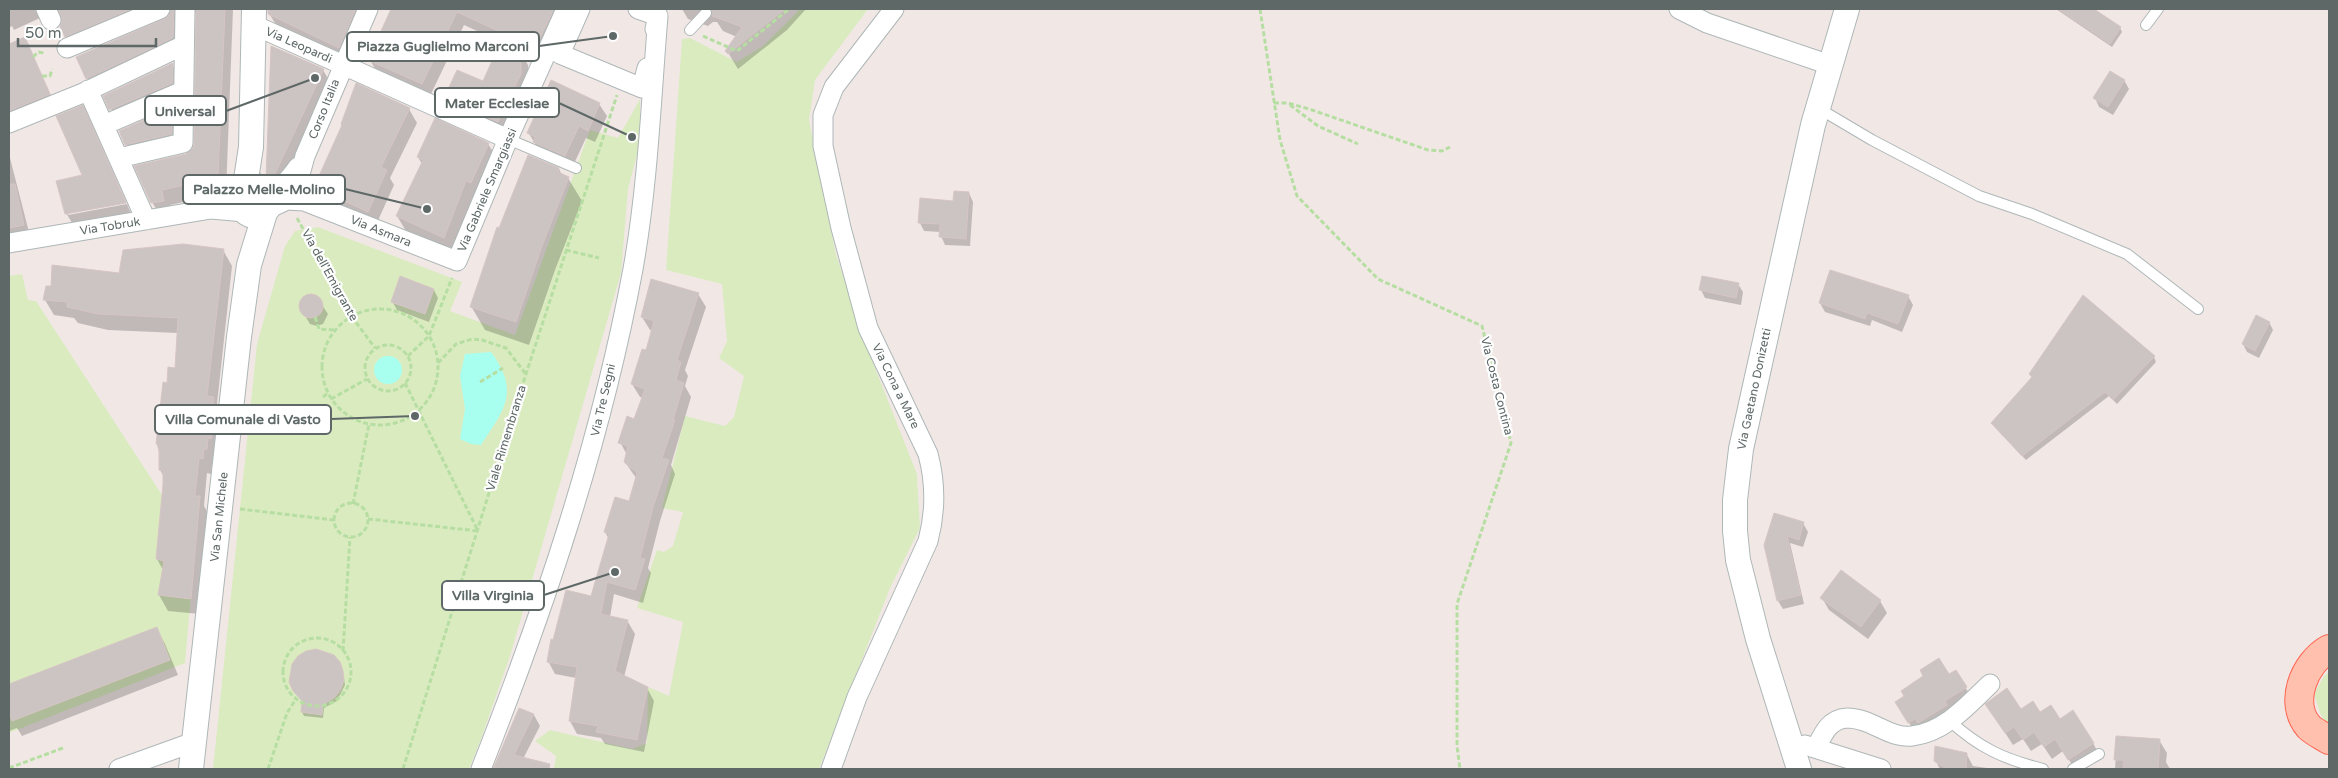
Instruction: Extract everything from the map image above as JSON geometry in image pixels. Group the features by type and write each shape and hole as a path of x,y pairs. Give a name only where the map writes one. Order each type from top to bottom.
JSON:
{"main road":[{"path":"2329,649 2318,656 2307,670 2301,685 2300,700 2301,712 2310,728 2329,740"}],"street":[{"path":"67,48 160,9"},
{"path":"119,158 183,143 185,9"},
{"name":"Corso Italia","path":"295,177 368,9"},
{"name":"Via Gabriele Smargiassi","path":"457,261 508,139 566,9"},
{"path":"580,9 560,54 642,88 658,16 638,9"},
{"name":"Via Cona a Mare","path":"831,769 857,697 925,549 934,516 933,472 928,454 868,328 841,228 824,146 823,114 834,87 894,9"},
{"path":"1679,9 1707,23 1830,65"},
{"name":"Via Gaetano Donizetti","path":"1799,769 1743,586 1735,531 1735,500 1741,449 1818,108 1847,9"},
{"name":"Via Tre Segni","path":"481,769 511,693 568,529 599,421 633,269 646,186 658,16"},
{"name":"Via Leopardi","path":"254,17 343,65 508,139"},
{"name":"Via San Michele","path":"191,769 239,337 261,196 251,147 254,17"},
{"path":"9,123 86,91 184,45"},
{"path":"86,91 104,125 146,220"},
{"path":"104,125 183,91"},
{"path":"295,177 296,189 261,196 282,186 295,177"},
{"name":"Via Asmara","path":"261,196 457,261"},
{"name":"Via Tobruk","path":"9,243 211,209 261,196"},
{"path":"1816,748 1824,732 1832,722 1842,718 1860,718 1887,731 1910,736 1924,734 1949,720 1990,684"},
{"path":"1790,740 1882,769"},
{"path":"119,769 194,742"}],"lane":[{"path":"2146,25 2158,9"},
{"path":"690,30 706,14"},
{"path":"1818,108 1872,140 1979,196 2032,214 2127,254 2198,309"},
{"path":"508,139 576,168"},
{"path":"1949,720 1967,737 1985,749 2043,769"},
{"path":"2072,769 2099,754"}],"path":[{"path":"690,30 737,51 789,9"},
{"name":"Via Costa Contina","path":"1260,9 1280,140 1296,196 1378,279 1482,326 1511,443 1457,604 1457,746 1460,769"},
{"path":"33,57 38,52 44,53"},
{"path":"42,76 50,76 52,69"},
{"path":"1274,103 1288,103 1428,150 1442,151 1450,147"},
{"path":"1288,103 1318,126 1358,144"},
{"name":"Viale Rimembranza","path":"404,769 526,374 613,108"},
{"name":"Via dell'Emigrante","path":"261,196 375,348"},
{"path":"566,250 599,258"},
{"path":"408,356 429,336 457,261"},
{"path":"372,310 394,311 414,320 429,336 436,349 438,363 434,389 427,403 420,410 401,422 380,426 369,424 347,415 331,398 324,382 323,360 327,344 336,330 352,317 372,310"},
{"path":"315,317 319,329 336,330"},
{"path":"438,363 456,344 472,339 482,340 506,348 526,374"},
{"path":"389,344 403,350 408,356 410,373 405,383 395,390 376,388 367,379 365,362 375,348 389,344"},
{"path":"480,382 502,368"},
{"path":"331,398 367,379"},
{"path":"405,383 420,410 478,531"},
{"path":"323,397 328,393"},
{"path":"353,504 369,424"},
{"path":"348,504 362,508 368,520 361,534 350,538 336,530 334,520 338,509 348,504"},
{"path":"240,509 334,520"},
{"path":"368,520 478,531"},
{"path":"343,651 350,538"},
{"path":"321,639 329,641 343,651 349,660 351,671 350,682 345,692 337,700 327,704 311,705 296,698 286,685 283,668 286,659 296,646 304,641 321,639"},
{"path":"268,769 287,713 296,698"},
{"path":"9,768 63,748"}],"green space":[{"path":"800,9 868,9 815,80 809,120 836,255 875,368 917,474 920,528 890,588 819,769 554,769 556,756 535,741 550,730 632,749 647,743 648,687 669,696 683,622 637,608 657,550 664,552 673,546 683,512 662,508 685,416 725,426 734,417 744,376 719,358 727,341 722,284 666,270 682,39 690,38 737,62 763,46"},
{"path":"640,99 640,143 628,189 621,273 510,656 469,769 213,769 257,344 285,246 295,231 318,227 462,282 450,311 515,335 590,130 618,138"},
{"path":"22,274 28,300 36,301 162,495 200,496 185,663 9,733 9,276"},
{"path":"2329,672 2329,730 2320,713 2314,694 2324,676"}],"water":[{"path":"491,352 505,378 506,400 497,421 481,445 471,444 460,439 465,409 460,376 465,354"},
{"path":"388,356 398,360 402,370 398,380 388,384 378,380 374,370 378,360"}],"building":[{"path":"58,9 132,9 65,37 60,27 62,21"},
{"path":"171,9 174,9 173,38 86,79 76,57 164,19 169,15"},
{"path":"196,9 225,9 218,178 162,190 164,201 151,203 134,166 186,154 193,148 194,144"},
{"path":"268,9 356,9 339,48 268,14"},
{"path":"391,9 554,9 535,48 457,12 422,84 368,60"},
{"path":"711,9 785,9 728,54 725,51 742,27 712,16"},
{"path":"2058,9 2094,9 2121,27 2110,44"},
{"path":"25,37 50,94 9,111 9,44"},
{"path":"271,46 324,69 274,176 266,178"},
{"path":"521,51 521,74 498,122 444,98 457,70 483,81 492,61"},
{"path":"173,63 173,83 109,110 103,96"},
{"path":"2110,71 2125,80 2108,107 2093,98"},
{"path":"551,80 600,103 588,131 579,126 565,156 533,142 535,137 527,133"},
{"path":"356,83 410,108 381,167 387,170 368,212 314,187 342,125"},
{"path":"83,105 126,203 65,214 56,181 82,175 56,116"},
{"path":"172,108 172,134 125,145 119,131"},
{"path":"435,118 489,143 471,183 466,181 444,238 396,216 423,160 417,157"},
{"path":"528,155 559,168 558,172 569,177 542,246 516,322 470,307 497,227 499,228"},
{"path":"9,184 15,184 24,225 9,228"},
{"path":"954,191 969,192 966,239 939,237 940,224 918,223 920,198 953,201"},
{"path":"183,244 224,249 207,396 214,397 213,407 217,408 215,428 212,428 211,439 208,438 207,449 204,449 203,459 199,458 195,496 200,496 191,599 158,595 164,561 156,559 163,471 159,470 159,444 156,444 163,382 167,383 168,367 175,368 178,318 98,314 67,307 67,302 43,300 46,286 51,286 52,265 119,273 123,250"},
{"path":"1830,270 1909,295 1898,324 1867,313 1865,319 1819,303"},
{"path":"400,276 434,289 425,314 391,302"},
{"path":"1702,276 1739,283 1736,298 1699,290"},
{"path":"651,279 699,293 677,360 681,362 676,380 684,383 673,420 675,420 662,458 669,460 653,507 640,558 645,559 635,590 607,582 601,614 628,620 615,671 648,687 637,740 596,732 598,726 569,721 577,667 547,662 551,639 553,640 566,590 591,596 609,534 604,532 615,497 629,501 637,473 624,462 628,446 618,443 627,416 634,419 645,389 631,384 642,349 646,350 654,321 641,317"},
{"path":"311,294 320,297 323,306 320,315 311,318 302,315 299,306 302,297"},
{"path":"2083,295 2155,356 2113,400 2105,392 2022,456 1991,423 2032,377 2029,374"},
{"path":"2256,315 2270,322 2255,351 2242,344"},
{"path":"1774,513 1804,522 1799,540 1787,536 1801,595 1777,601 1764,545"},
{"path":"1841,570 1881,600 1861,627 1820,598"},
{"path":"157,627 170,660 12,721 9,713 9,684"},
{"path":"316,649 334,655 340,662 344,680 341,689 335,697 323,705 322,715 301,712 302,701 293,691 289,682 292,664 298,656 306,651"},
{"path":"1939,658 1949,674 1956,670 1967,687 1945,701 1947,705 1918,723 1915,719 1908,723 1895,702 1904,696 1901,691 1923,676 1920,670"},
{"path":"2007,688 2021,709 2033,701 2040,712 2051,705 2060,719 2073,710 2094,743 2068,760 2055,739 2044,747 2034,732 2023,740 2014,727 2005,733 1985,704"},
{"path":"519,708 534,714 514,755 550,764 549,769 493,769"},
{"path":"2116,736 2160,739 2158,769 2123,769 2124,760 2114,760"},
{"path":"1935,746 1967,753 1966,769 1947,769 1934,761"}],"place":[{"name":"Piazza Guglielmo Marconi","path":"613,36"},
{"name":"Universal","path":"315,78"},
{"name":"Mater Ecclesiae","path":"632,137"},
{"name":"Palazzo Melle-Molino","path":"427,209"},
{"name":"Villa Comunale di Vasto","path":"415,416"},
{"name":"Villa Virginia","path":"615,572"}]}
